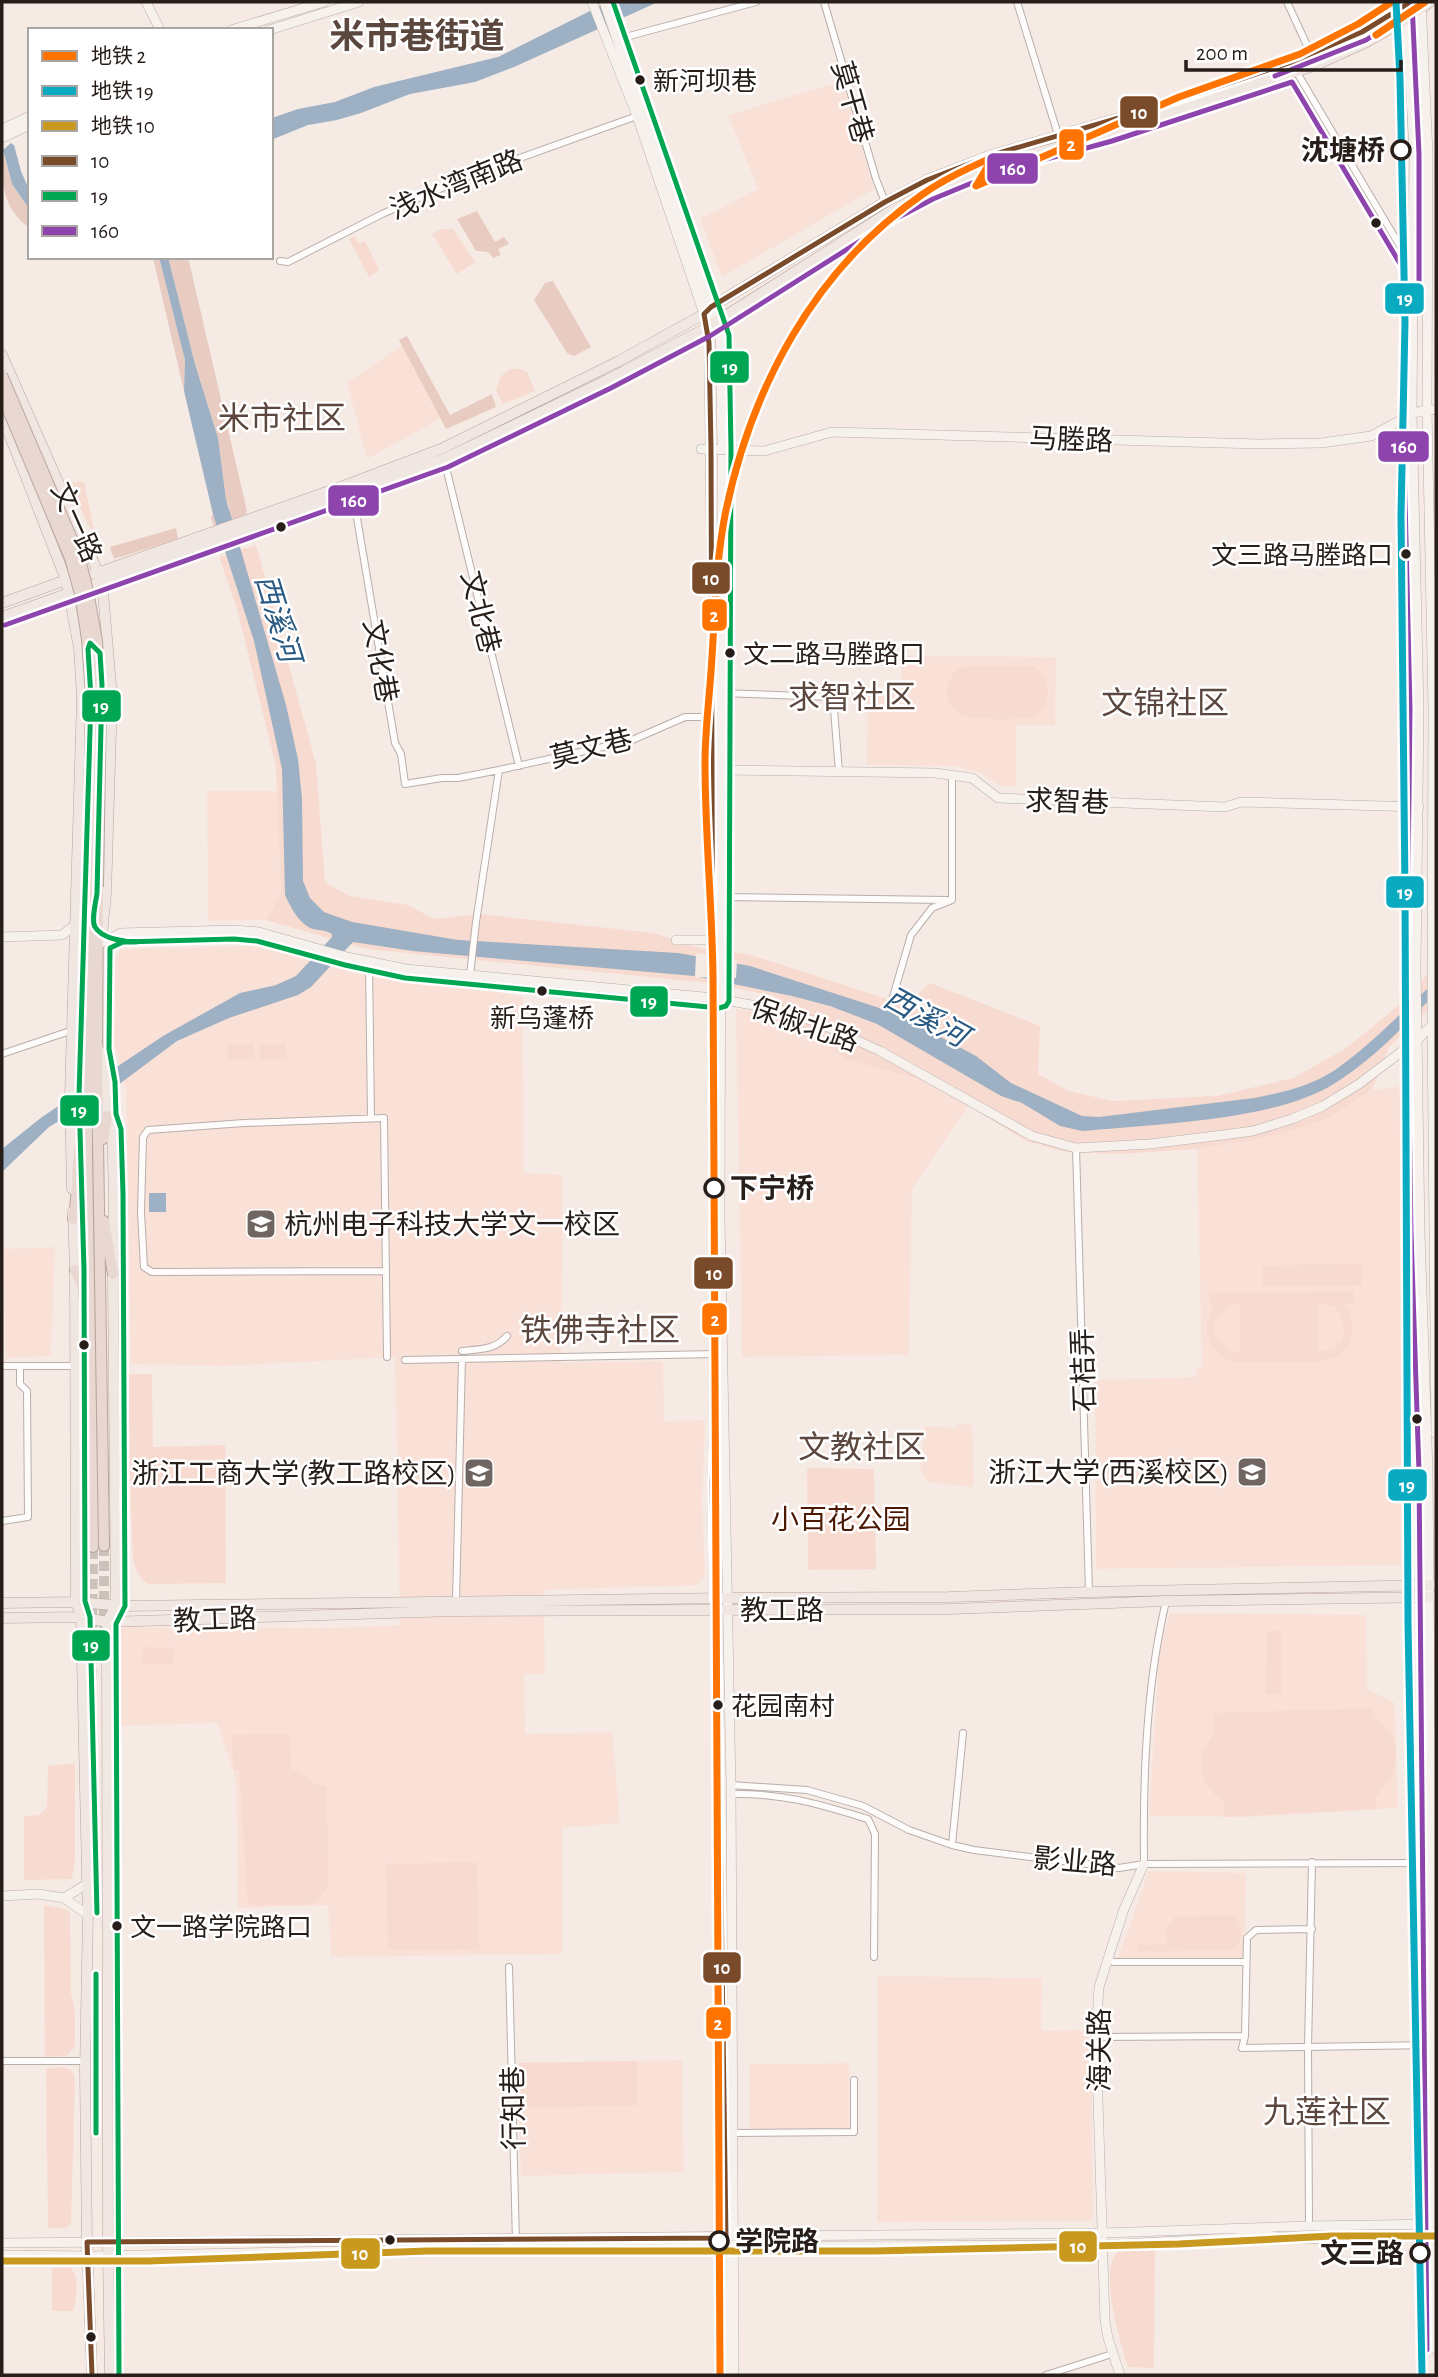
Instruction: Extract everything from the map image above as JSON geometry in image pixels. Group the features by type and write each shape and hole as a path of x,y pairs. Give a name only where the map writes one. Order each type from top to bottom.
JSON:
{"highway":[{"path":"2,375 79,555 97,640 101,701 93,887 87,1119 92,1467 99,1547 102,1423 98,1185 102,1113 93,887 91,695 87,639 80,594 70,558 2,396"},
{"path":"73,1219 77,1200 79,1142 87,1119"},
{"path":"98,1185 113,1274"},
{"path":"75,1270 83,1288 85,1435 92,1467"}],"main road":[{"path":"146,2 159,28"},
{"path":"238,28 324,2"},
{"path":"273,29 359,2"},
{"path":"604,2 708,311 710,325 706,449 721,770 720,897 716,956 718,1354 714,1599 722,1611 731,1789 733,2133 727,2375"},
{"path":"2,617 68,593 101,576 444,459 607,380 710,325 891,211 929,191 993,165 1311,54 1362,33 1406,3"},
{"path":"1406,3 1414,153 1412,414 1419,709 1416,967 1420,1233 1432,1591 1436,2350"},
{"path":"593,4 708,311"},
{"path":"347,490 441,449 619,361 708,311 885,202 927,180 992,155 1109,133 1296,71 1367,42 1407,19 1424,4"},
{"path":"1424,4 1435,709 1432,1002 1436,1434"},
{"path":"2,138 8,129 28,117"},
{"path":"8,129 28,125"},
{"path":"710,325 720,336 722,449 721,693 717,717 712,940 716,956"},
{"name":"文一路","path":"2,355 101,576 109,650 111,730 106,894 101,943 101,1072"},
{"name":"马塍路","path":"706,449 764,451 832,432 1259,444 1321,443 1371,436 1412,414 1432,410"},
{"name":"文一路","path":"2,416 66,580 79,648 82,698 70,1095 75,1270 76,1602 81,1617 88,1915 85,2061 92,2375"},
{"path":"2,603 66,580 101,576"},
{"path":"79,648 84,634 95,634 109,650"},
{"name":"求智巷","path":"721,770 952,775 972,778 998,798 1225,807 1241,802 1419,807"},
{"path":"103,923 121,933"},
{"path":"2,937 62,935 75,925"},
{"name":"保俶北路","path":"101,943 121,933 234,930 269,934 347,957 405,969 717,993 819,1023 913,1068 1032,1136 1076,1148 1105,1148 1223,1135 1292,1119 1323,1106 1359,1084 1418,1039 1434,1023"},
{"path":"62,935 75,947"},
{"path":"676,940 712,940"},
{"path":"102,1113 112,1130 115,1213 113,1274 117,1606 107,1622 110,2375"},
{"path":"718,1354 728,1598 722,1611 734,2375"},
{"name":"教工路","path":"2,1603 76,1602 117,1606 949,1597 1090,1592 1432,1591"},
{"name":"教工路","path":"2,1618 81,1617 107,1622 454,1611 950,1609 1432,1591"},
{"name":"海关路","path":"1120,2375 1105,2321 1096,2037 1099,1987 1124,1909 1144,1864"},
{"path":"64,1898 87,1884"},
{"path":"2,1896 38,1894 64,1898 88,1915"},
{"path":"730,2242 1435,2225"},
{"path":"2,2243 730,2242 1103,2245 1268,2236 1310,2239 1435,2235"},
{"path":"2,2255 108,2256 386,2250 402,2253 516,2243"}],"street":[{"path":"618,39 756,2"},
{"name":"莫干巷","path":"824,2 885,202"},
{"path":"1017,2 1060,142"},
{"path":"1287,2 1311,54"},
{"path":"1296,71 1414,270"},
{"name":"浅水湾南路","path":"280,261 288,262 382,214 467,177 637,116"},
{"name":"文北巷","path":"444,459 519,766"},
{"name":"文化巷","path":"347,490 358,518 395,743 401,754 405,784 458,778"},
{"path":"721,693 833,696 839,772"},
{"path":"1419,709 1435,709"},
{"name":"莫文巷","path":"458,778 630,741 685,717 717,717"},
{"path":"470,975 499,770"},
{"path":"952,775 952,900"},
{"path":"720,897 952,900"},
{"path":"892,1000 911,935 932,908 952,900"},
{"path":"369,962 371,1119"},
{"path":"2,1054 74,1030"},
{"path":"386,1271 152,1272 144,1267 142,1254 143,1137 148,1130 244,1123 384,1118 386,1271 387,1357"},
{"name":"石桔弄","path":"1076,1148 1090,1592"},
{"path":"462,1355 491,1348 507,1336"},
{"path":"405,1360 462,1355 718,1354"},
{"path":"456,1601 462,1355"},
{"path":"2,1366 75,1366"},
{"path":"2,1521 28,1517 27,1391 20,1384 20,1366"},
{"path":"1144,1864 1149,1707 1156,1646 1166,1601"},
{"path":"952,1846 963,1733"},
{"path":"731,1789 775,1794 868,1819 875,1834 874,1957"},
{"name":"影业路","path":"731,1789 807,1790 863,1806 909,1830 952,1846 1119,1868 1144,1864 1434,1863"},
{"path":"1309,2226 1308,2047 1312,1862"},
{"path":"1312,1929 1255,1930 1247,1938 1245,2036 1242,2048 1434,2049"},
{"path":"1107,1959 1114,1962 1246,1962"},
{"name":"行知巷","path":"509,1967 516,2243"},
{"path":"1096,2037 1245,2036"},
{"path":"2,2061 85,2061"},
{"path":"733,2133 854,2132 854,2080"},
{"path":"1046,2375 1112,2354"}],"shaded area":[{"path":"843,81 874,189 722,277 700,219 758,189 728,115"},
{"path":"2,150 12,184 28,207 28,226 13,212 3,183"},
{"path":"477,211 495,242 504,237 509,244 498,249 501,255 493,258 488,252 476,251 457,219"},
{"path":"153,259 160,259 185,360 184,391"},
{"path":"169,259 188,259 247,511 244,518 214,527 211,518 213,514 230,508 226,499 218,438 195,364"},
{"path":"553,281 591,347 574,356 567,353 534,300 545,283"},
{"path":"407,336 450,415 492,394 496,407 446,429 399,340"},
{"path":"402,345 440,419 367,459 347,383"},
{"path":"176,528 178,539 114,559 110,547"},
{"path":"902,656 1056,657 1055,725 1016,725 1016,786 1000,786 981,773 955,766 867,765 868,690 901,690"},
{"path":"207,791 277,791 281,893 266,920 208,921"},
{"path":"251,946 388,976 462,985 523,997 524,1173 563,1175 561,1363 663,1361 664,1421 705,1420 702,1500 705,1576 697,1585 544,1590 545,1674 524,1674 525,1734 612,1732 620,1823 562,1828 562,1954 331,1957 328,1905 238,1908 236,1780 217,1723 116,1726 115,1627 334,1628 400,1625 395,1357 224,1366 131,1364 126,1091 110,1026 112,966 120,949"},
{"path":"736,1009 789,1015 933,1083 969,1105 912,1189 909,1355 742,1357"},
{"path":"1405,1086 1410,1364 1409,1565 1096,1569 1095,1380 1196,1377 1197,1367 1202,1367 1197,1149 1279,1135 1329,1118 1372,1090"},
{"path":"55,1247 51,1356 6,1358 3,1249"},
{"path":"960,1424 972,1425 972,1487 927,1482 920,1468 925,1426 954,1428"},
{"path":"1170,1613 1366,1615 1367,1689 1395,1703 1398,1808 1249,1817 1149,1816 1158,1668 1161,1644"},
{"path":"1149,1871 1246,1873 1242,1958 1118,1958"},
{"path":"878,1976 1042,1978 1041,2031 1091,2030 1093,2221 877,2222"},
{"path":"682,2060 684,2172 521,2176 518,2063"},
{"path":"849,2063 849,2128 750,2129 750,2064"}],"green space":[{"path":"441,229 453,229 475,262 457,274 432,234"},
{"path":"355,236 359,244 365,241 379,270 369,277 349,239"},
{"path":"510,369 527,372 535,391 503,404 496,391 500,377"},
{"path":"83,481 94,530 88,525 70,483"},
{"path":"256,545 316,764 325,882 349,896 408,905 434,919 479,914 654,933 703,949 748,954 906,1005 930,983 1040,1026 1038,1074 1069,1091 1113,1101 1217,1096 1293,1078 1345,1049 1409,997 1436,963 1436,1002 1389,1047 1372,1090 1329,1118 1279,1135 1197,1149 1120,1154 1066,1152 1026,1141 933,1083 846,1059 799,1027 774,996 709,983 366,949 266,920 281,893 276,767 237,609 219,557"},
{"path":"1035,666 1046,680 1048,695 1046,707 1033,716 973,718 958,713 949,702 949,681 953,674 965,667"},
{"path":"254,1044 254,1059 228,1060 227,1045"},
{"path":"286,1044 286,1059 260,1060 259,1045"},
{"path":"1362,1264 1362,1285 1263,1286 1263,1265"},
{"path":"1354,1291 1354,1303 1344,1304 1352,1322 1349,1345 1334,1357 1313,1362 1232,1361 1217,1352 1209,1338 1208,1321 1215,1305 1209,1304 1209,1293","holes":["1240,1304 1240,1352 1239,1352 1224,1346 1214,1332 1221,1312","1319,1304 1334,1306 1344,1328 1343,1336 1335,1347 1319,1351"]},
{"path":"126,1374 152,1374 153,1447 225,1445 226,1583 148,1584 137,1571 133,1560"},
{"name":"小百花公园","path":"807,1468 874,1469 876,1569 808,1570"},
{"path":"1267,1631 1281,1631 1281,1694 1266,1694"},
{"path":"143,1647 174,1648 173,1664 142,1664"},
{"path":"1372,1708 1373,1717 1390,1734 1396,1755 1391,1777 1376,1796 1376,1809 1224,1817 1225,1803 1208,1787 1201,1766 1204,1750 1213,1733 1214,1713"},
{"path":"290,1733 291,1768 311,1779 316,1785 327,1786 328,1887 318,1900 306,1905 248,1905 239,1770 233,1770 232,1735"},
{"path":"75,1763 75,1861 72,1879 24,1880 24,1816 39,1815 47,1807 48,1766"},
{"path":"477,1862 479,1949 388,1950 386,1864"},
{"path":"44,1905 68,1910 70,1914 75,2046 67,2056 45,2057"},
{"path":"1233,1915 1242,1932 1233,1950 1137,1952 1137,1945 1169,1944 1167,1929 1176,1916"},
{"path":"637,2061 637,2106 519,2108 518,2063"},
{"path":"64,2067 71,2070 75,2077 71,2224 66,2228 48,2228 46,2069"},
{"path":"1123,2248 1155,2248 1154,2368 1128,2367 1120,2340 1110,2285 1115,2256"},
{"path":"70,2267 76,2282 73,2311 52,2311 52,2268"}],"water":[{"path":"608,2 658,2 475,82 410,94 361,113 308,125 273,139 273,118 298,109 335,102 374,87 498,57"},
{"path":"11,143 14,145 28,187 28,207 12,184 3,150"},
{"path":"160,259 169,259 195,364 218,438 226,499 286,705 298,759 302,798 303,881 310,898 324,912 352,922 458,940 678,953 750,966 898,1014 976,1056 1011,1083 1082,1116 1099,1117 1254,1098 1306,1085 1326,1076 1348,1060 1436,981 1436,993 1361,1065 1332,1085 1307,1097 1245,1114 1082,1131 1060,1126 1022,1103 1001,1096 877,1024 830,1006 792,996 694,976 413,951 353,942 311,987 298,995 229,1018 177,1041 114,1088 49,1127 2,1172 2,1149 42,1117 163,1036 240,993 276,985 296,976 332,937 329,932 310,928 302,922 285,895 282,769 254,641 213,514 184,391 185,360"},
{"path":"149,1193 166,1193 166,1212 149,1212"}],"pier":[{"path":"696,953 737,960 736,978 695,977"}],"tunnel":[{"path":"104,1546 104,1631"},
{"path":"90,1814 93,1547"},
{"path":"113,2116 115,2375"}],"metro line":[{"name":"2","path":"720,2375 713,975 705,763 716,586 725,515 737,468 770,377 819,295 850,258 884,224 923,194 993,157 976,186 1179,97 1300,54 1358,24 1392,2"},
{"name":"19","path":"1396,2 1405,322 1401,516 1408,1623 1422,2375"},
{"name":"2","path":"1376,35 1425,2"},
{"name":"10","path":"2,2261 148,2261 427,2251 874,2251 1179,2244 1332,2236 1436,2236"}],"transit line":[{"name":"19","path":"119,2375 116,1624 125,1606 123,1194 121,1129 116,1114 115,1082 109,1049 110,948 123,942 234,939 257,941 405,978 719,1008 726,1006 729,1001 729,335 613,2"},
{"name":"10","path":"92,2375 87,2242 726,2238 717,1611 714,1599 712,1484 711,448 709,343 704,314 711,307 885,202 927,180 992,155 1170,103 1289,63 1362,32 1411,2"},
{"name":"160","path":"1412,2 1419,154 1419,294"},
{"name":"160","path":"1275,76 1366,40 1416,9"},
{"name":"160","path":"5,625 448,467 611,388 710,336 895,219 933,199 996,173 1112,141 1292,82 1405,272 1403,414 1410,709 1407,967 1411,1233 1419,1472 1427,2350"},
{"name":"19","path":"97,1913 90,1617 85,1601 84,1270 79,1095 91,698 88,649 90,643 100,653 102,685 94,924 98,931 108,937 137,942"},
{"name":"19","path":"96,1974 96,2133"}],"place":[{"name":"新河坝巷","path":"640,80"},
{"name":"沈塘桥","path":"1401,150"},
{"name":"文三路马塍路口","path":"1406,554"},
{"name":"文二路马塍路口","path":"730,653"},
{"name":"新乌蓬桥","path":"542,991"},
{"name":"下宁桥","path":"714,1188"},
{"name":"杭州电子科技大学文一校区","path":"261,1224"},
{"name":"浙江大学(西溪校区)","path":"1252,1472"},
{"name":"浙江工商大学(教工路校区)","path":"479,1473"},
{"name":"花园南村","path":"718,1705"},
{"name":"文一路学院路口","path":"117,1926"},
{"name":"学院路","path":"719,2241"},
{"name":"文三路","path":"1420,2253"}],"district":[{"name":"米市巷街道","path":"417,36"},
{"name":"米市社区","path":"282,418"},
{"name":"求智社区","path":"852,697"},
{"name":"文锦社区","path":"1165,703"},
{"name":"铁佛寺社区","path":"600,1330"},
{"name":"文教社区","path":"862,1447"},
{"name":"九莲社区","path":"1327,2112"}],"water label":[{"name":"西溪河","path":"278,618"},
{"name":"西溪河","path":"926,1017"}]}
